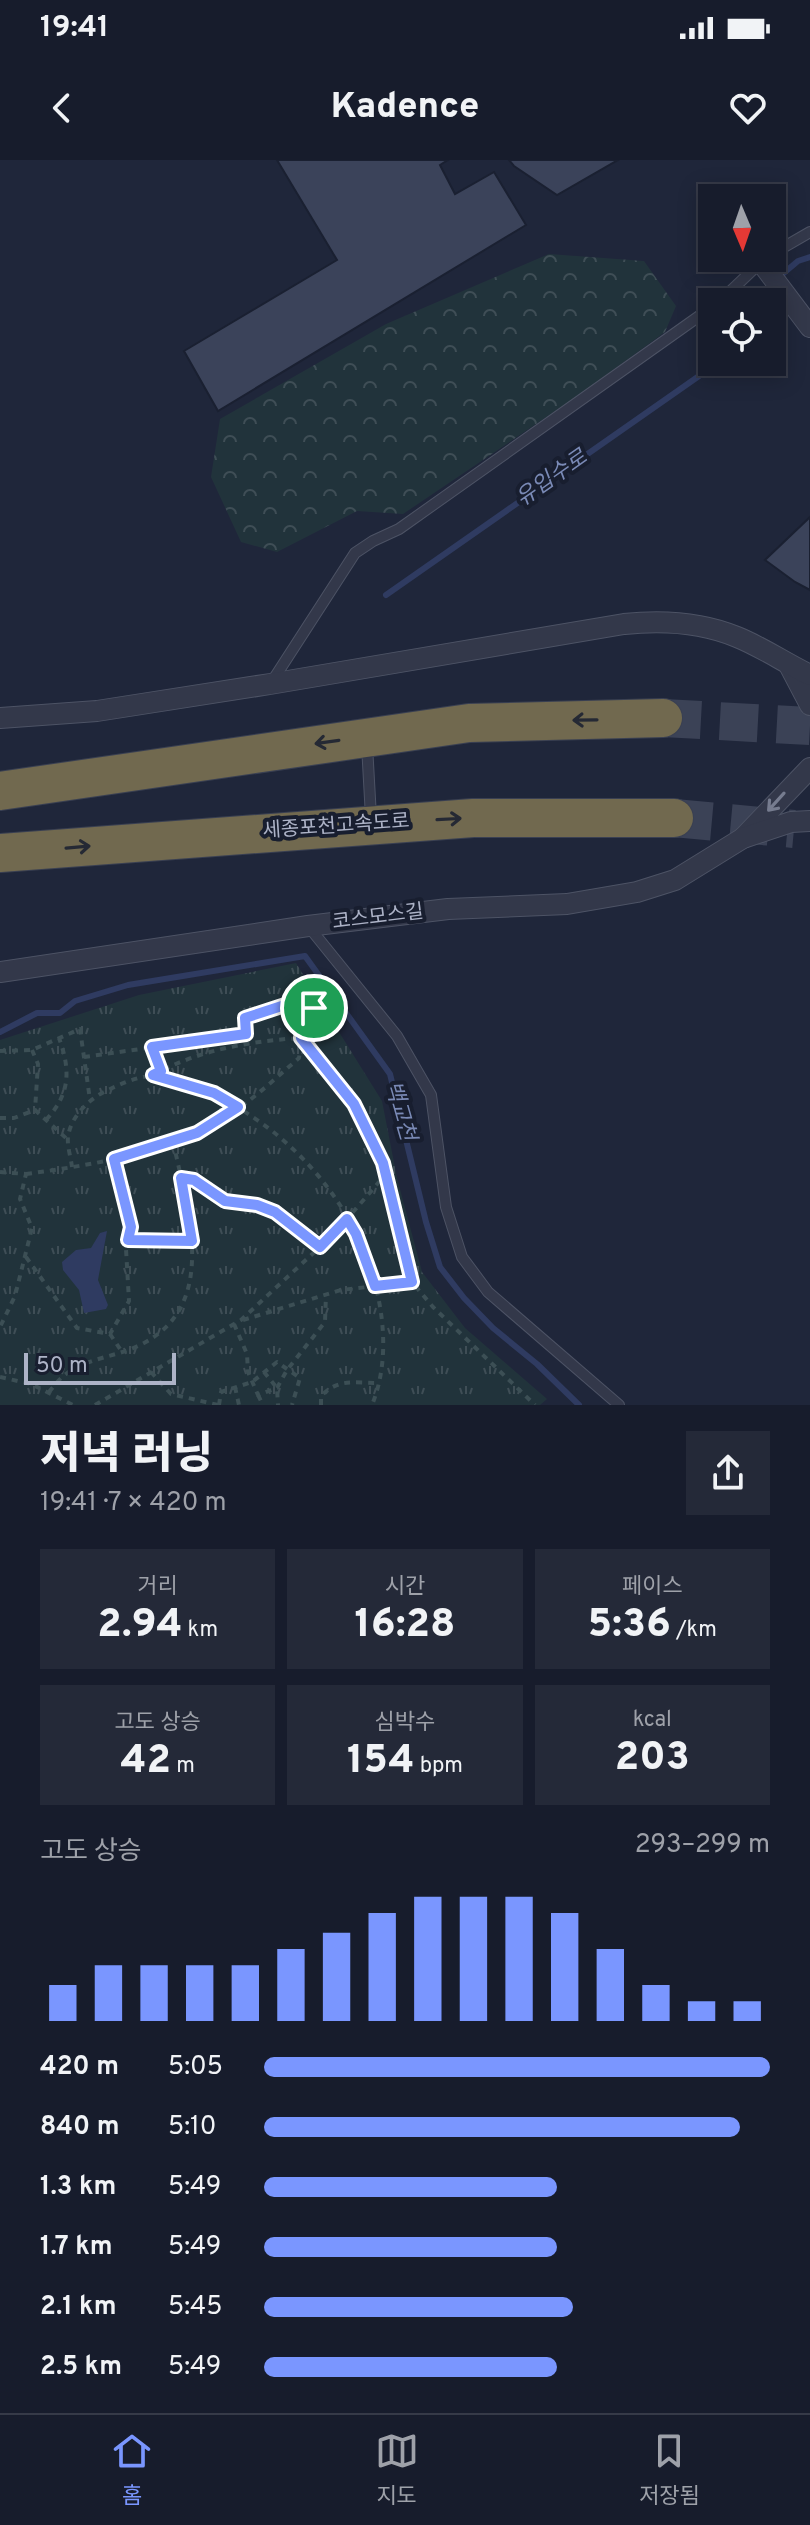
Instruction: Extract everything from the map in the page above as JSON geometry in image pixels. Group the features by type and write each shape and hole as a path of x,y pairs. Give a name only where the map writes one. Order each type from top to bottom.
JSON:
{"highway":[{"path":"0,791 469,723 663,718"},
{"name":"세종포천고속도로","path":"0,853 371,823 473,818 674,818"}],"street":[{"path":"773,272 810,327"},
{"path":"0,718 97,711 656,621 689,624 734,636 810,675"},
{"path":"789,665 810,705"},
{"path":"743,838 810,768"},
{"path":"743,838 791,822 810,821"},
{"name":"코스모스길","path":"0,972 308,926 448,909 567,904 637,892 675,880 743,838"}],"lane":[{"path":"786,248 810,232"},
{"path":"735,288 753,272"},
{"path":"270,684 355,553 399,529 698,317"},
{"path":"366,737 371,823"},
{"path":"308,926 397,1036 431,1095 446,1207 462,1257 488,1292 619,1405"}],"path":[{"path":"0,1172 26,1174 114,1159 197,1133 264,1089 299,1058 305,1016 338,988"},
{"path":"84,1057 246,1034 245,1018 297,1001 314,1008"},
{"path":"0,1051 32,1050 80,1029 90,1100"},
{"path":"46,1120 56,1110 64,1093 68,1070 59,1038"},
{"path":"72,1167 68,1140 79,1112 94,1096 153,1075 192,1056 238,1045 301,1038"},
{"path":"301,1038 354,1104 383,1163 412,1282 433,1307 535,1405"},
{"path":"152,1047 161,1071"},
{"path":"32,1050 38,1064 35,1110"},
{"path":"153,1075 214,1093 261,1121 289,1145 317,1176 347,1219 356,1234 375,1286 382,1327 372,1405"},
{"path":"35,1110 68,1140"},
{"path":"0,1118 14,1118 35,1110"},
{"path":"49,1392 65,1374 142,1344 164,1328 182,1305 192,1277 192,1241 173,1141"},
{"path":"110,1334 129,1301 126,1249 131,1227 114,1159"},
{"path":"0,1327 15,1296 32,1228 20,1199 26,1174"},
{"path":"241,1320 320,1247 385,1175"},
{"path":"181,1178 194,1180 225,1201 257,1205 275,1212 320,1247"},
{"path":"128,1240 192,1241"},
{"path":"26,1257 77,1328 110,1334 122,1352"},
{"path":"95,1405 241,1320 326,1294 412,1282"},
{"path":"278,1405 277,1388 287,1370 325,1322 326,1294"},
{"path":"234,1324 247,1354 252,1382 263,1405"},
{"path":"151,1372 171,1394 219,1405 221,1392 252,1382 277,1362 300,1378 292,1405"},
{"path":"264,1372 277,1388"},
{"path":"0,1377 31,1384 73,1405"},
{"path":"321,1405 321,1396 332,1385 377,1383"},
{"path":"235,1387 239,1405"},
{"path":"258,1395 277,1388"}],"green space":[{"path":"549,254 644,261 676,306 665,332 576,397 403,514 357,511 277,552 241,542 211,477 220,419 386,324"},
{"path":"296,963 382,1101 397,1178 422,1272 465,1328 547,1399 540,1405 0,1405 0,1040 139,995"}],"water":[{"path":"107,1231 98,1280 108,1305 106,1309 84,1313 79,1290 63,1270 62,1262 76,1250 91,1248 100,1233"}],"building":[{"path":"277,160 448,160 440,165 455,194 494,172 526,225 218,411 184,351 337,260"},
{"path":"509,160 618,160 557,195"},
{"path":"810,517 810,590 765,560"}],"waterway":[{"name":"유입수로","path":"779,277 798,261 810,257"},
{"name":"유입수로","path":"386,595 699,376"},
{"name":"백교천","path":"0,1032 37,1013 60,1013 75,1001 128,985 305,956 390,1074 440,1267 493,1328 537,1364 579,1405"}],"tunnel":[{"path":"663,718 810,726"},
{"path":"674,818 794,829"}],"route":[{"path":"297,1001 314,1008 305,1016 301,1038 354,1104 383,1163 412,1282 375,1286 356,1234 347,1219 320,1247 275,1212 257,1205 225,1201 194,1180 181,1178 192,1241 128,1240 131,1227 114,1159 197,1133 238,1107 214,1093 153,1075 161,1071 152,1047 246,1034 245,1018 297,1001"}]}
